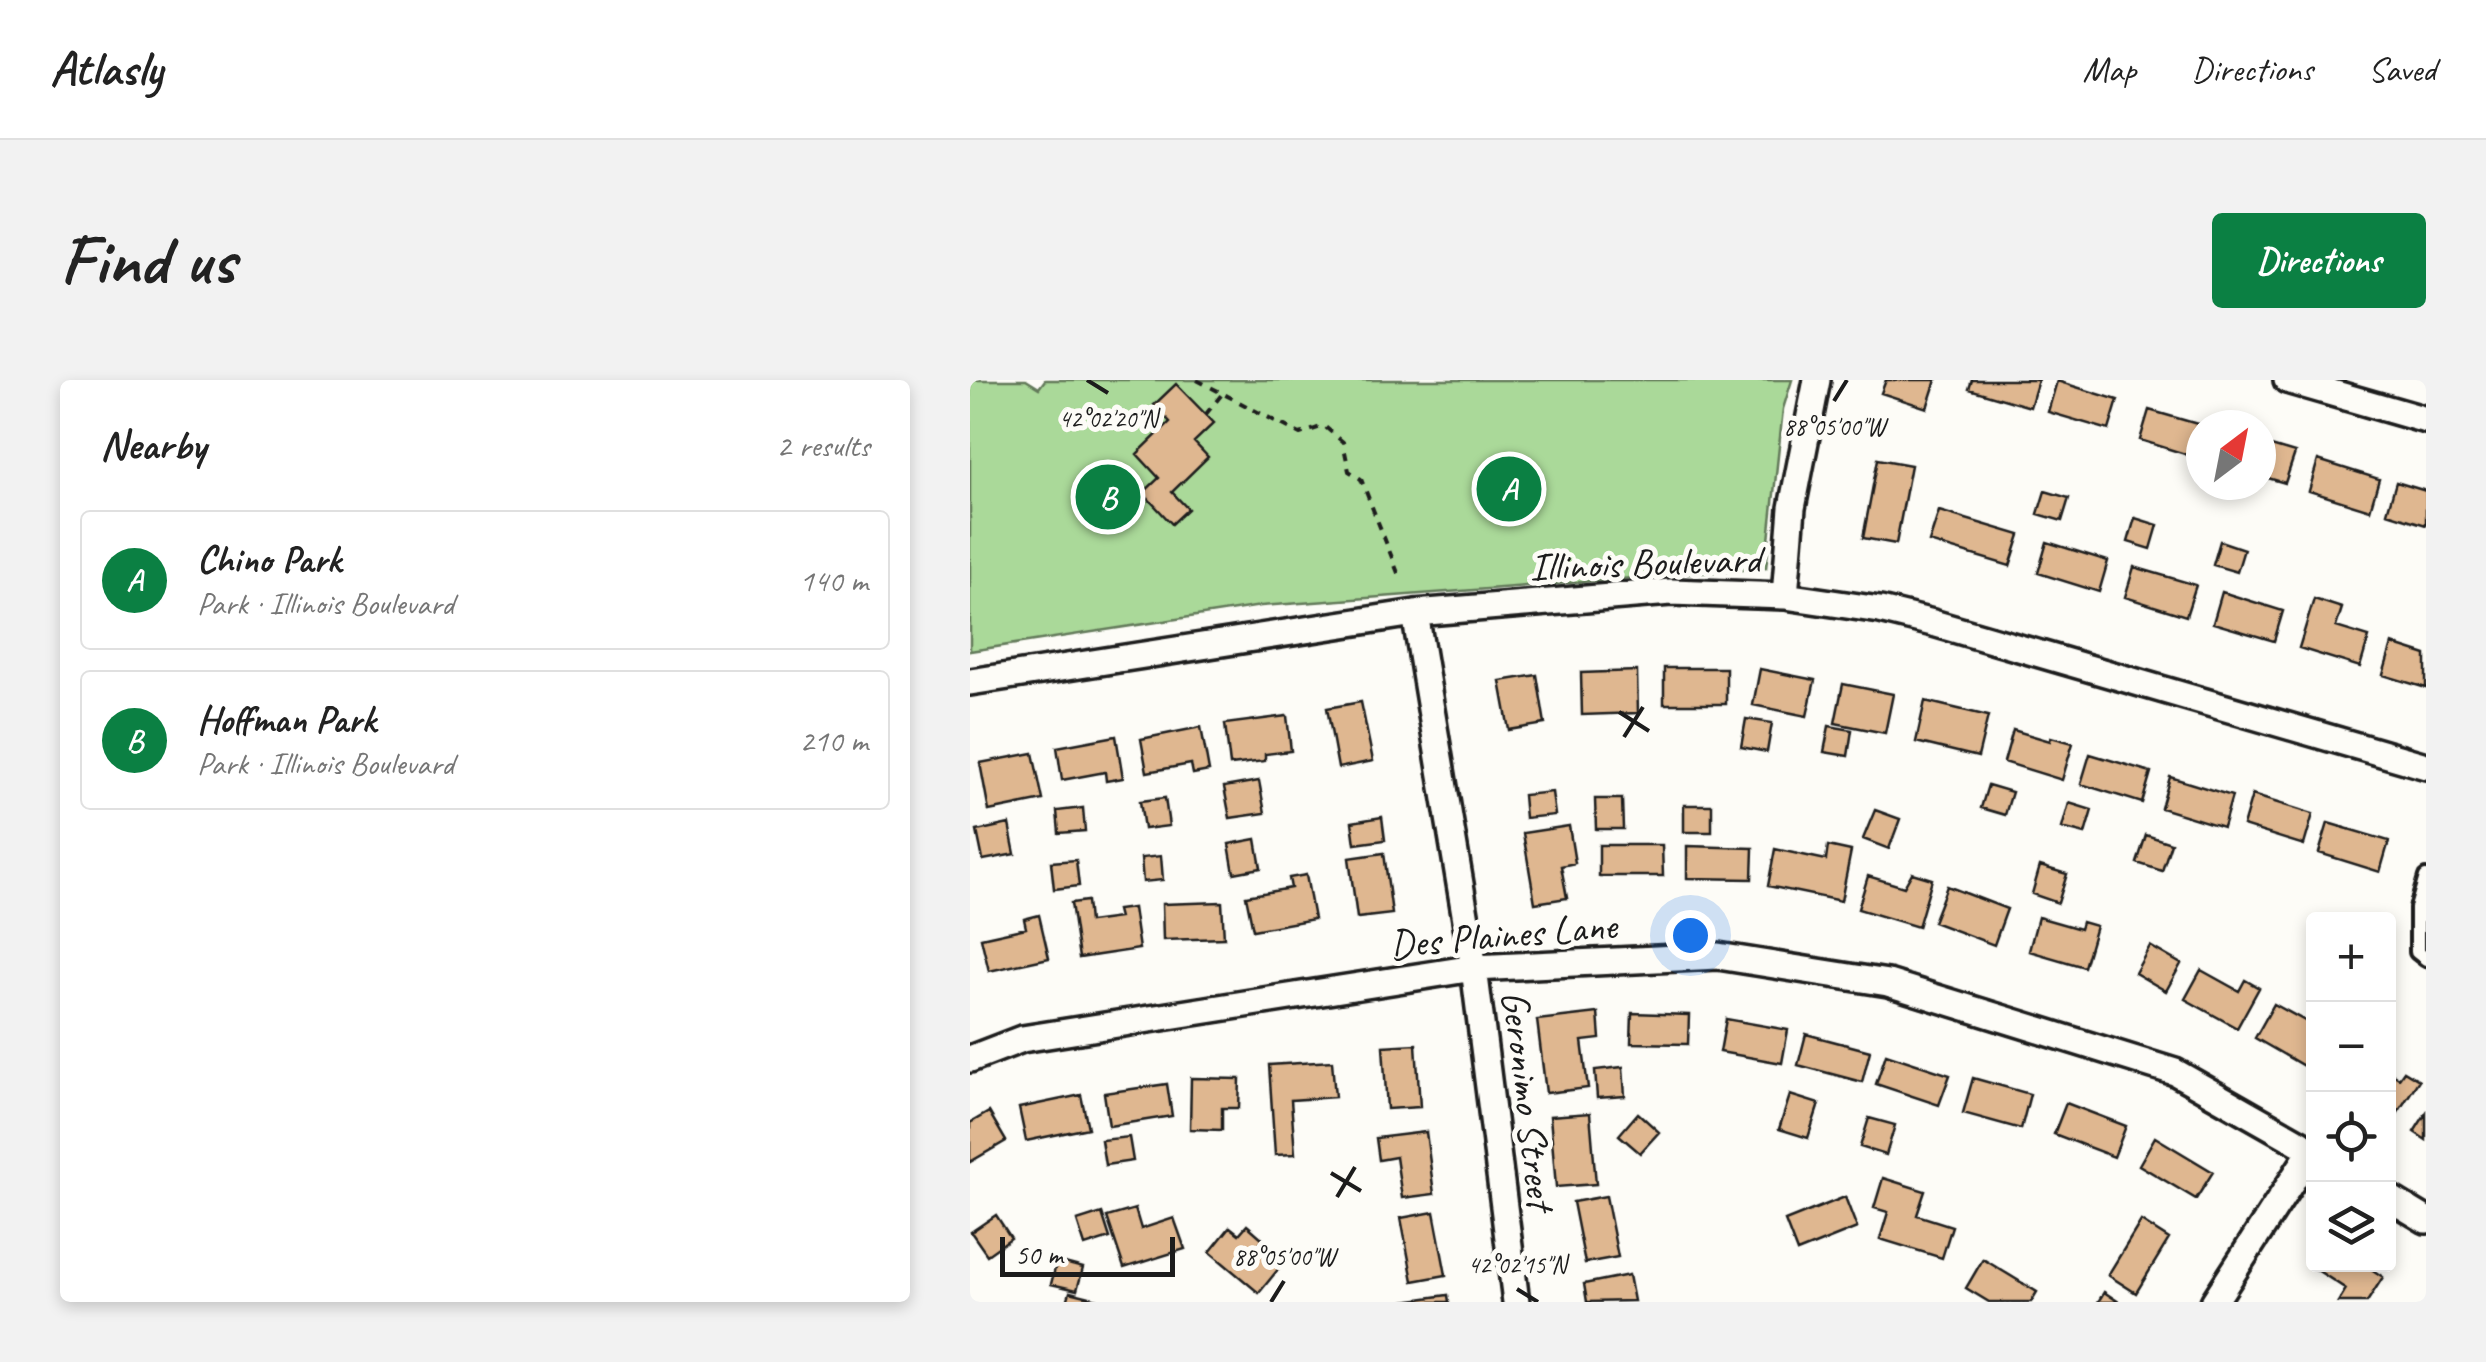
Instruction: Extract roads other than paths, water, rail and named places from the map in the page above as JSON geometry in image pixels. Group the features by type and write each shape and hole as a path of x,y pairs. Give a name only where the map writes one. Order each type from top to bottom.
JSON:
{"street":[{"path":"1785,596 1792,508 1817,380"},
{"path":"2287,380 2426,420"},
{"name":"Illinois Boulevard","path":"970,682 1415,613 1672,592 1785,596 1933,622 2426,766"},
{"name":"Geronimo Street","path":"1415,613 1474,968 1516,1302"},
{"name":"Des Plaines Lane","path":"970,1059 1022,1039 1474,968 1718,956 1888,983 2175,1072 2306,1146"},
{"path":"2214,1302 2306,1161"},
{"path":"2396,1202 2426,1220"}],"lane":[{"path":"2426,877 2417,908 2417,952 2426,959"}],"place":[{"name":"Chino Park","path":"1509,489"},
{"name":"Hoffman Park","path":"1108,497"}]}
